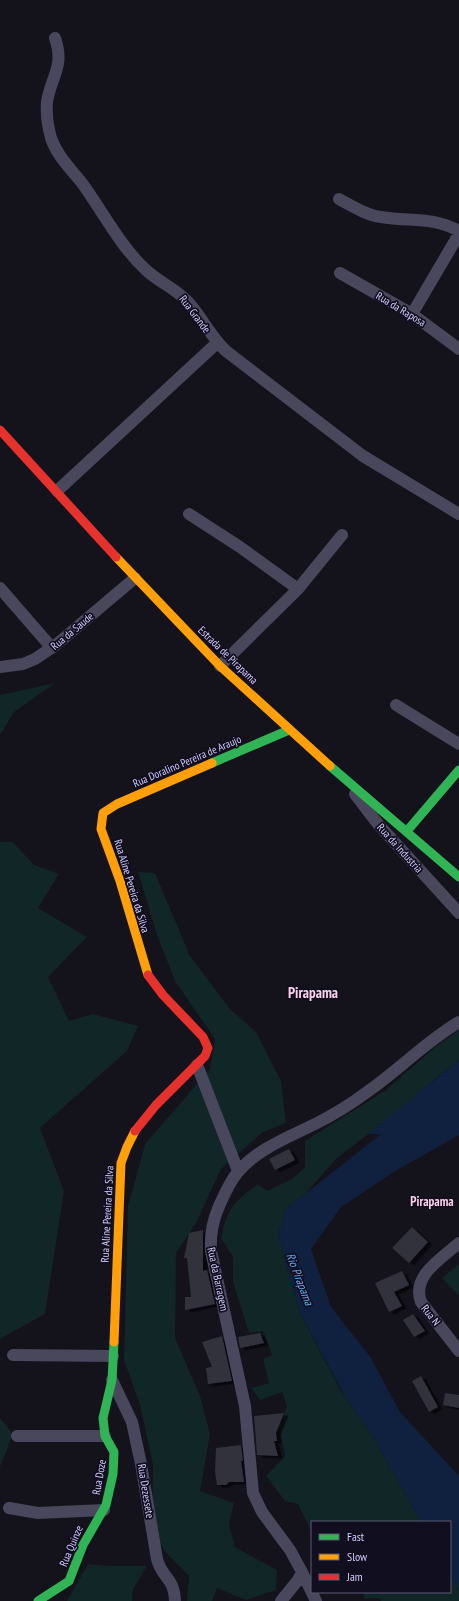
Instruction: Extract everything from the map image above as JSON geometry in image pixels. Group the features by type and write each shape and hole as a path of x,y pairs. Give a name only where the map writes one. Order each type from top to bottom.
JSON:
{"street":[{"name":"Rua Grande","path":"55,38 59,49 60,61 49,96 47,109 49,128 55,147 138,262 157,280 179,293 189,303 217,343 363,456 459,514"},
{"path":"339,199 373,216 432,220 442,222 459,231"},
{"path":"412,314 459,234"},
{"name":"Rua da Raposa","path":"340,273 412,314 459,349"},
{"path":"57,491 217,343"},
{"name":"Estrada de Pirapama","path":"0,430 57,491 134,578 220,666 289,730 459,877"},
{"path":"189,514 240,547 298,589"},
{"path":"220,666 298,589 342,535"},
{"name":"Rua da Saude","path":"0,667 29,662 52,648 134,578"},
{"path":"0,588 52,648"},
{"path":"396,705 459,744"},
{"name":"Rua Doralino Pereira de Araujo","path":"100,822 103,814 117,804 289,730"},
{"path":"396,843 458,772"},
{"name":"Rua da Industria","path":"345,779 369,814 459,913"},
{"name":"Rua Aline Pereira da Silva","path":"100,822 101,829 120,882 147,973 163,995 206,1041 207,1053 147,1117 133,1135 124,1153 120,1174 112,1380"},
{"name":"Rua da Barragem","path":"311,1591 290,1550 262,1512 253,1493 245,1406 212,1250 212,1224 227,1189 238,1172 254,1158 272,1145 341,1110 367,1093 427,1043 459,1022"},
{"path":"197,1065 238,1172"},
{"name":"Rua N","path":"459,1243 424,1275 418,1287 418,1295 421,1302 459,1351"},
{"path":"13,1355 113,1356"},
{"name":"Rua Doze","path":"104,1510 115,1462 114,1452 105,1436 103,1412 112,1380"},
{"name":"Rua Dezessete","path":"112,1380 132,1422 142,1464 156,1559 159,1567 172,1583 175,1601"},
{"path":"17,1436 105,1436"},
{"path":"9,1508 38,1513 104,1510"},
{"name":"Rua Quinze","path":"38,1601 59,1589 69,1581 83,1545 104,1510"},
{"path":"281,1601 298,1580 302,1572"}],"green space":[{"path":"55,683 14,712 0,735 0,695"},
{"path":"0,842 13,842 34,865 59,874 38,908 87,937 48,977 69,1021 93,1014 138,1026 127,1051 40,1128 64,1191 45,1314 0,1339"},
{"path":"138,872 155,873 190,956 230,1009 256,1032 281,1081 286,1123 263,1132 221,1169 196,1223 176,1253 175,1338 200,1396 210,1434 200,1491 234,1503 229,1524 235,1547 277,1570 276,1590 246,1600 217,1588 212,1601 187,1601 189,1576 167,1554 152,1531 153,1465 140,1405 124,1360 128,1206 145,1144 210,1069 215,1039 175,981 157,935"},
{"path":"459,1030 459,1060 400,1110 337,1158 305,1194 286,1209 278,1235 300,1313 341,1391 373,1437 420,1521 311,1521 311,1531 298,1504 285,1501 266,1476 285,1456 279,1426 287,1406 282,1392 260,1400 251,1388 269,1383 263,1359 272,1355 263,1331 249,1333 233,1282 233,1257 221,1238 223,1228 233,1206 258,1184 267,1191 292,1179 305,1167 305,1141 386,1090 435,1047"},
{"path":"459,1264 459,1296 442,1278"},
{"path":"0,1418 13,1434 0,1467"},
{"path":"88,1564 110,1566 147,1566 133,1589 132,1601 67,1601"},
{"path":"451,1576 459,1590 459,1601 381,1601 380,1598 364,1599 364,1593 451,1593"}],"water":[{"name":"Rio Pirapama","path":"459,1060 459,1135 395,1171 341,1207 311,1249 331,1307 371,1358 400,1412 459,1476 459,1590 451,1576 451,1521 420,1521 373,1437 344,1395 300,1313 278,1235 286,1209 381,1134 368,1134"}],"building":[{"path":"289,1149 295,1160 275,1170 269,1159"},
{"path":"412,1227 428,1242 409,1263 392,1248"},
{"path":"203,1230 203,1271 207,1270 215,1304 185,1310 185,1297 191,1297 187,1258 184,1258 189,1233"},
{"path":"402,1271 409,1285 394,1292 402,1306 389,1312 375,1283"},
{"path":"413,1314 425,1331 414,1337 403,1320"},
{"path":"260,1333 264,1343 240,1348 238,1337"},
{"path":"222,1336 232,1381 208,1384 206,1368 212,1367 202,1342"},
{"path":"421,1376 438,1407 429,1412 412,1381"},
{"path":"445,1393 459,1395 459,1408 443,1405"},
{"path":"284,1413 276,1433 277,1441 274,1441 278,1456 257,1455 254,1416"},
{"path":"241,1445 243,1461 241,1461 244,1482 229,1482 226,1485 217,1485 215,1472 216,1448"}],"traffic: fast":[{"path":"212,763 289,730"},
{"path":"330,766 459,877"},
{"path":"407,831 459,770"},
{"path":"38,1601 69,1581 83,1545 106,1505 113,1474 114,1452 105,1436 103,1418 112,1380 114,1342"}],"traffic: slow":[{"path":"116,557 220,666 330,766"},
{"path":"148,975 120,881 101,829 103,813 117,804 212,763"},
{"path":"114,1342 121,1163 135,1131"}],"traffic: jam":[{"path":"0,430 116,557"},
{"path":"135,1131 156,1105 205,1056 208,1048 203,1037 163,995 148,975"}],"district":[{"name":"Pirapama","path":"313,992"},
{"name":"Pirapama","path":"432,1201"}]}
